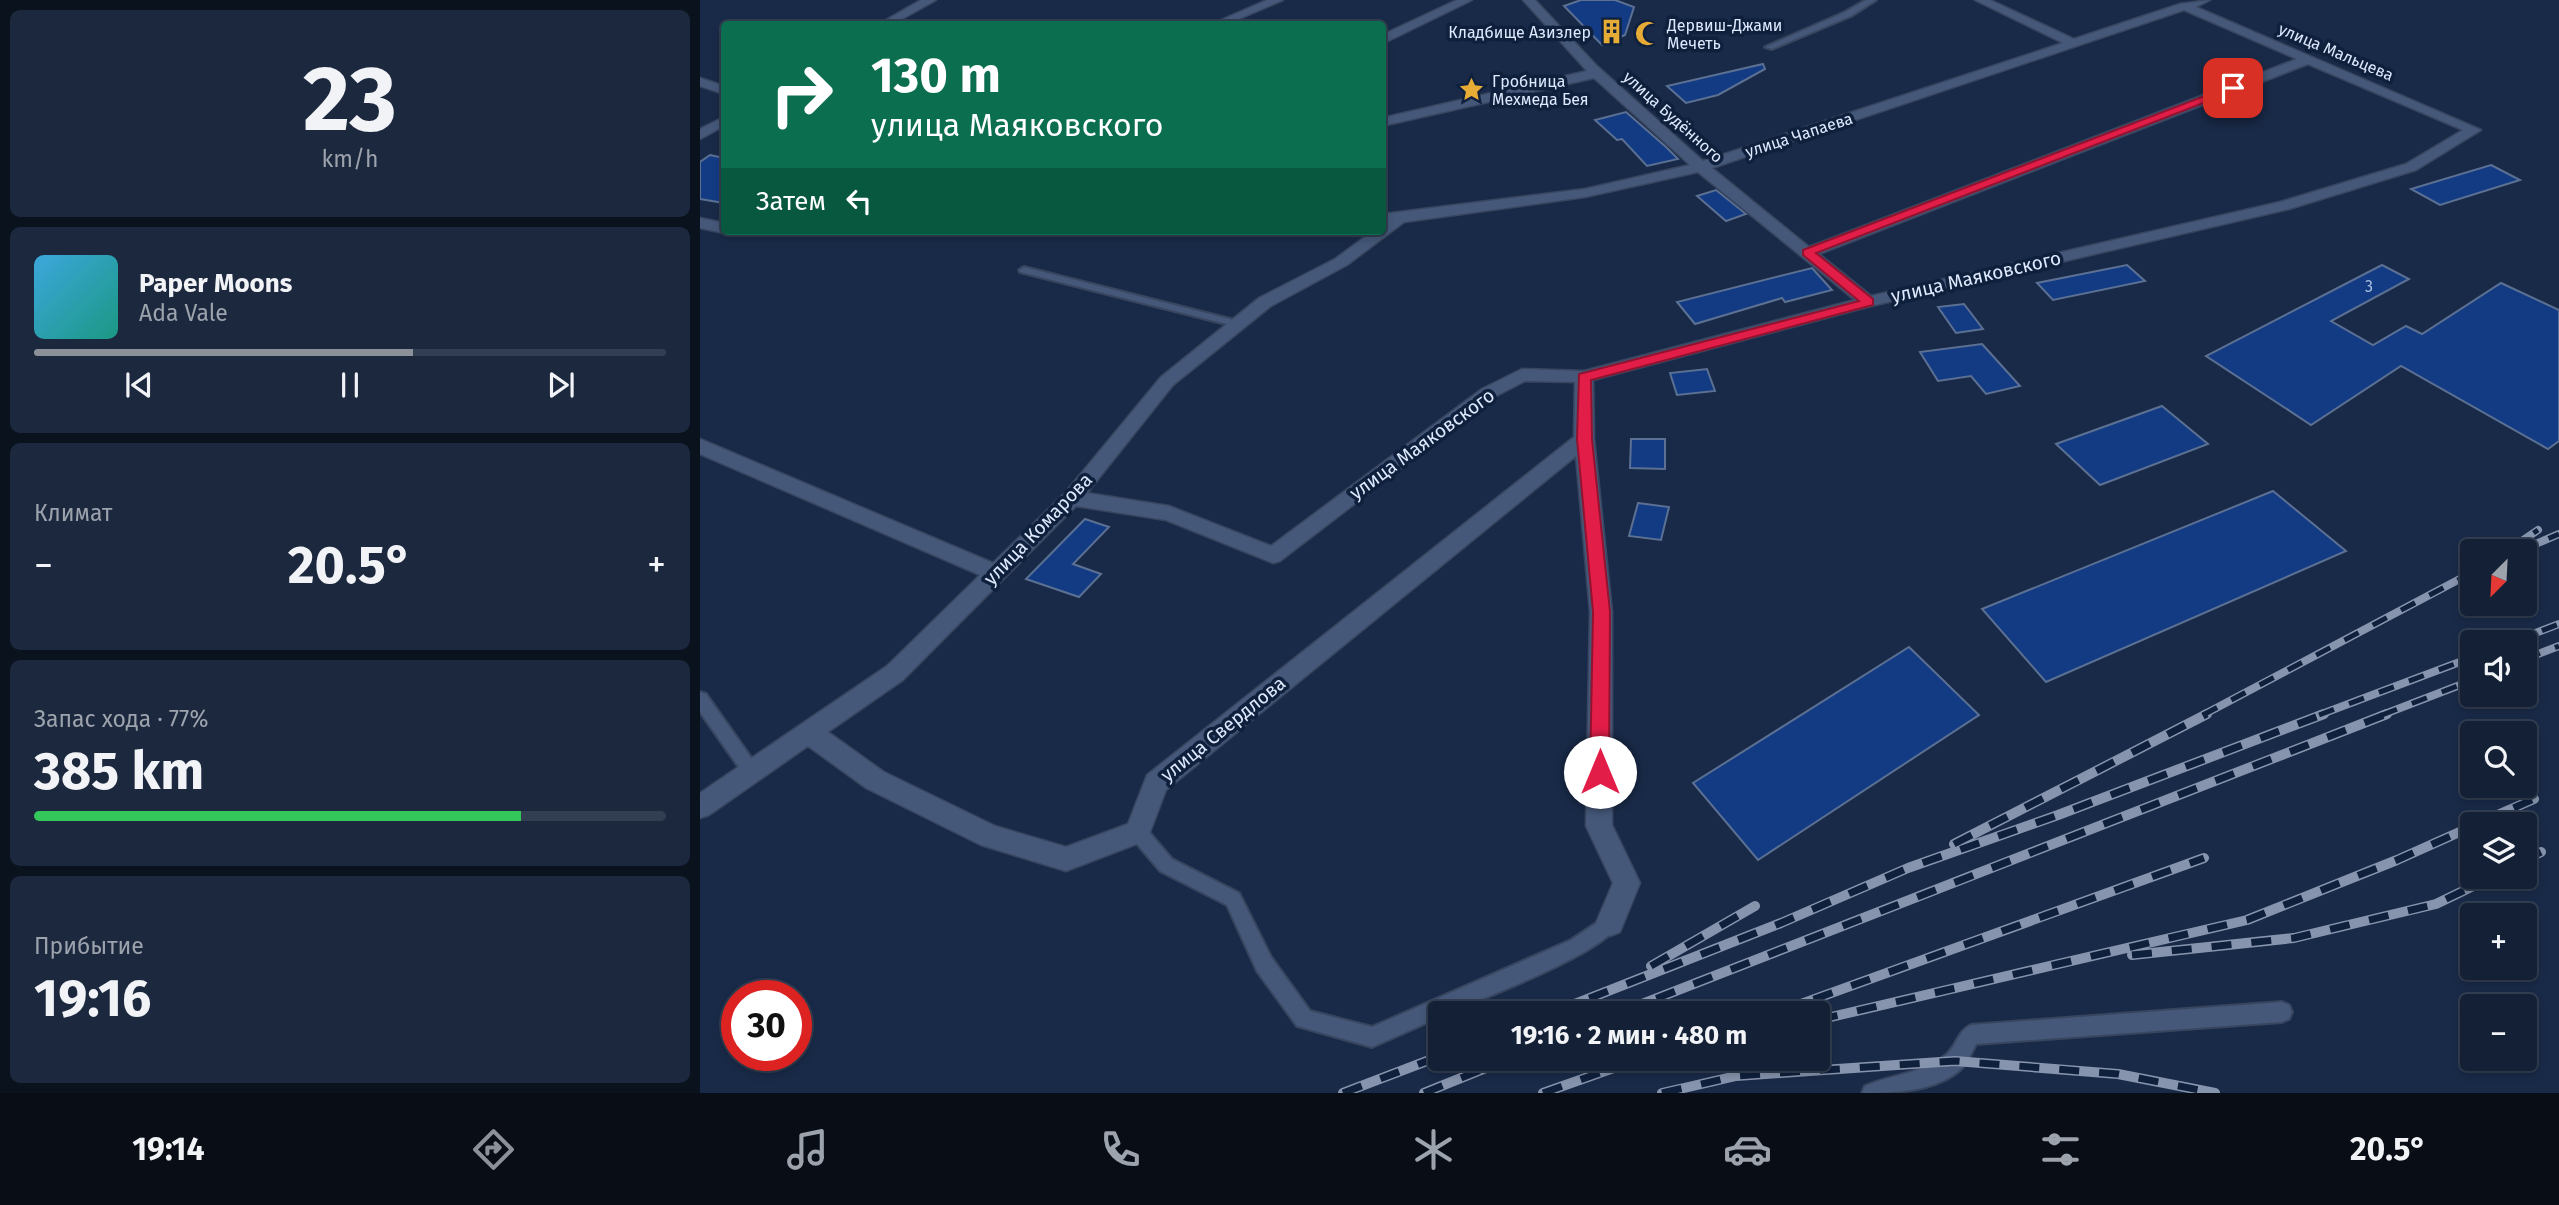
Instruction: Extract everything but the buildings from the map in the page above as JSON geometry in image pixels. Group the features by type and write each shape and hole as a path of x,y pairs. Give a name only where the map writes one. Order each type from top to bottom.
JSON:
{"street":[{"path":"891,21 930,0"},
{"path":"1225,21 1277,0"},
{"path":"1386,38 1466,0"},
{"name":"улица Будённого","path":"1529,0 1597,73 1701,167 1868,302"},
{"path":"1980,0 2075,44"},
{"name":"улица Чапаева","path":"1391,217 1585,193 1701,167 2195,2"},
{"name":"улица Мальцева","path":"2195,2 2308,59 2474,131"},
{"path":"1807,253 2308,59"},
{"path":"1386,121 1597,73"},
{"path":"700,82 721,89"},
{"path":"700,135 721,123"},
{"name":"улица Маяковского","path":"1072,498 1169,513 1273,555 1488,393 1522,375 1584,377 1868,302 2284,206 2411,167 2474,131"},
{"path":"700,223 721,227"},
{"name":"улица Комарова","path":"700,807 895,673 1072,498 1167,381 1265,302 1341,262 1371,235"},
{"path":"1584,377 1584,439 1601,612 1599,826 1627,883 1610,923"},
{"name":"улица Свердлова","path":"1138,832 1156,783 1584,439"},
{"path":"700,446 996,573"},
{"path":"808,732 875,780 990,837 1066,859 1138,832"}],"lane":[{"path":"1769,47 1848,14 1872,0"},
{"path":"1024,270 1238,324"},
{"path":"700,699 751,771"},
{"path":"1138,832 1166,865 1233,899 1264,964 1304,1018 1372,1037 1578,946 1610,923"},
{"path":"1872,1093 1933,1074 1955,1061 1971,1035 2282,1012"}],"railway":[{"path":"2525,539 2538,530"},
{"path":"2538,543 2559,534"},
{"path":"2203,715 2460,579"},
{"path":"2537,632 2559,624"},
{"path":"2537,654 2559,646"},
{"path":"2319,715 2460,662"},
{"path":"2382,715 2460,685"},
{"path":"1954,844 2207,714"},
{"path":"1583,1001 1781,923 1908,868 2058,815 2324,714"},
{"path":"1650,1001 2387,714"},
{"path":"2504,812 2534,799"},
{"path":"1830,1017 2247,920 2460,832"},
{"path":"2537,854 2541,852"},
{"path":"1809,1001 2204,858"},
{"path":"2132,955 2294,938 2436,904 2467,889"},
{"path":"1651,966 1755,906"},
{"path":"1343,1093 1428,1061"},
{"path":"1662,1093 1736,1076 1955,1061 2118,1074 2215,1093"},
{"path":"1424,1093 1478,1071"},
{"path":"1543,1093 1605,1071"}],"place":[{"name":"Кладбище Азизлер","path":"1611,32"},
{"name":"Дервиш-Джами Мечеть","path":"1647,34"},
{"name":"Гробница Мехмеда Бея","path":"1472,90"}],"route":[{"path":"1600,772 1601,612 1584,439 1584,377 1868,302 1807,253 2233,88"}]}
